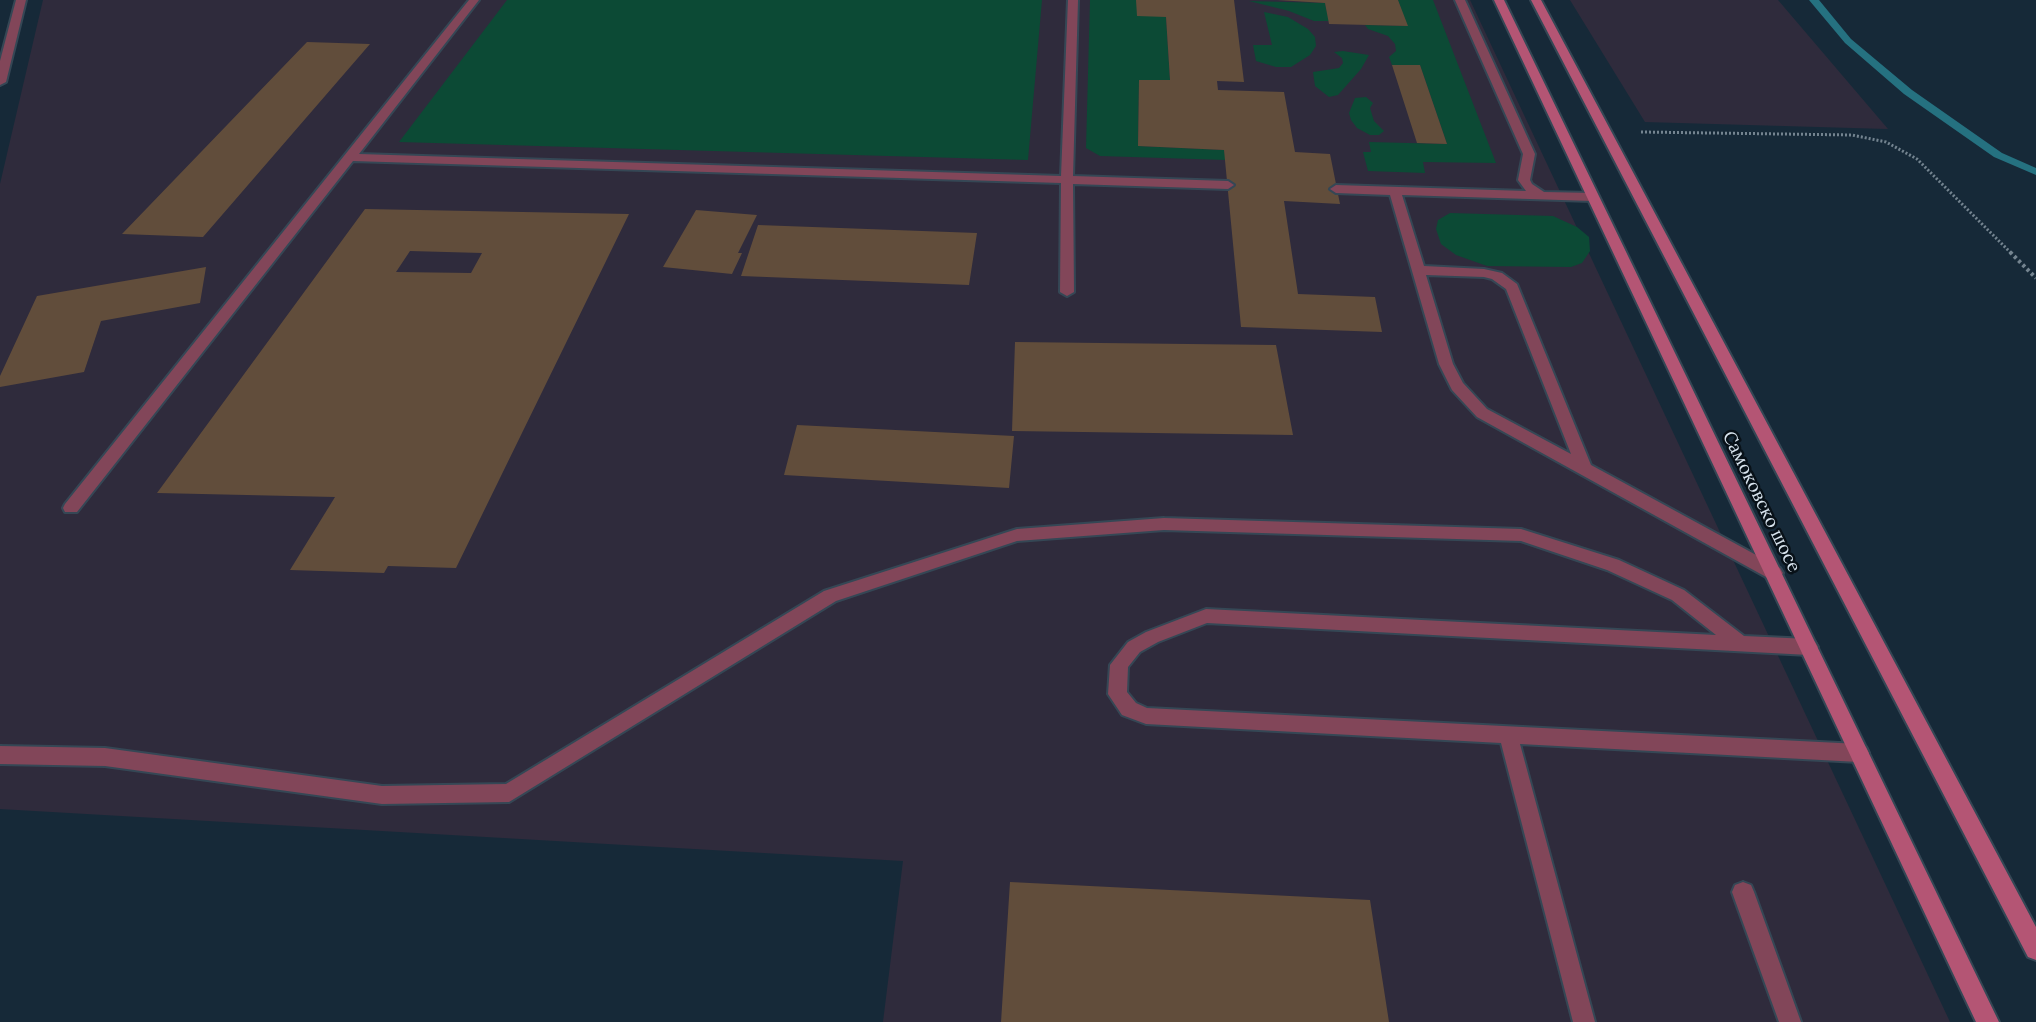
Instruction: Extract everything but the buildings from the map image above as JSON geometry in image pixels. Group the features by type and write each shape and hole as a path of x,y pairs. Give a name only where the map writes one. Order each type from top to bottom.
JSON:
{"main road":[{"name":"Самоковско шосе","path":"1499,0 1988,1022"},
{"name":"Самоковско шосе","path":"1536,0 2036,949"}],"street":[{"path":"0,82 21,0"},
{"path":"71,508 474,0"},
{"path":"1067,292 1067,178 1073,0"},
{"path":"1460,0 1529,154 1524,180 1527,186 1540,195"},
{"path":"349,157 1227,184"},
{"path":"1336,189 1593,197"},
{"path":"1395,191 1446,364 1457,386 1482,413 1774,573"},
{"path":"1418,270 1484,273 1497,276 1512,287 1584,468"},
{"path":"0,755 105,757 382,795 508,793 830,596 1017,536 1164,524 1521,535 1613,564 1678,595 1741,644"},
{"path":"1809,648 1206,616 1152,637 1134,647 1119,665 1118,694 1130,709 1146,716 1859,753"},
{"path":"1508,734 1584,1022"},
{"path":"1743,892 1790,1022"}],"path":[{"path":"1605,131 1852,135 1886,142 1917,159 2036,278"}],"shaded area":[{"path":"43,0 1470,0 1950,1022 883,1022 903,861 0,809 0,184"},
{"path":"1570,0 1778,0 1888,129 1645,122"}],"green space":[{"path":"507,0 1042,0 1028,160 399,142"},
{"path":"1090,0 1136,0 1166,17 1170,80 1139,80 1138,146 1224,150 1226,160 1100,156 1086,148"},
{"path":"1398,0 1433,0 1496,163 1423,162 1425,173 1368,171 1363,152 1371,152 1369,142 1447,144 1420,65 1392,65 1389,57 1396,51 1395,44 1388,36 1368,29 1365,25 1407,26"},
{"path":"1249,1 1325,3 1329,21 1314,21 1289,11"},
{"path":"1264,12 1288,17 1308,29 1315,37 1316,46 1310,55 1291,67 1276,67 1256,61 1253,45 1272,45"},
{"path":"1334,52 1369,55 1361,69 1338,95 1329,97 1315,86 1313,72 1339,68 1343,63 1342,58"},
{"path":"1366,97 1373,103 1370,108 1374,121 1384,131 1379,135 1370,135 1357,128 1351,120 1349,113 1355,98"},
{"path":"1450,213 1553,216 1577,227 1589,237 1590,251 1582,263 1571,267 1487,266 1456,255 1441,244 1436,229 1438,220"}],"waterway":[{"path":"1814,0 1848,41 1908,92 1998,155 2036,172"}]}
